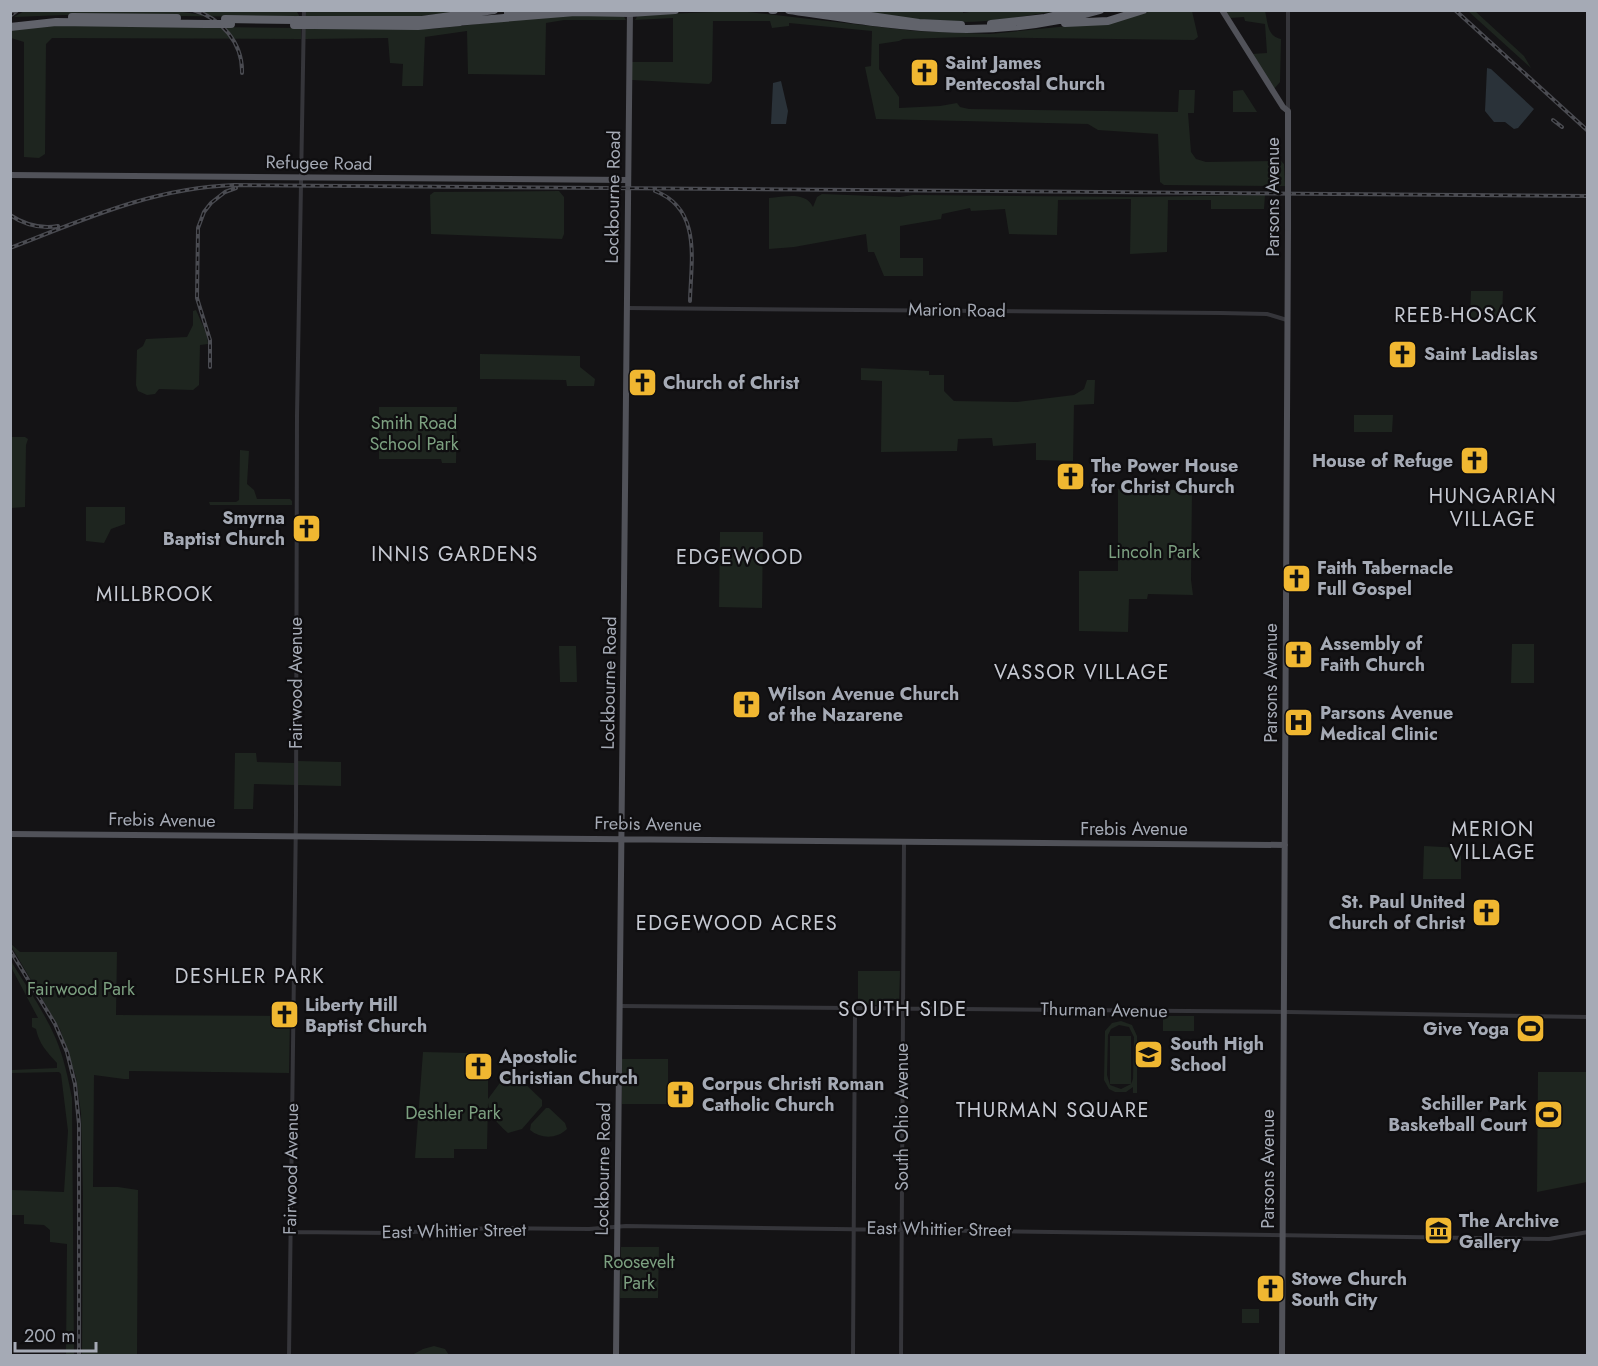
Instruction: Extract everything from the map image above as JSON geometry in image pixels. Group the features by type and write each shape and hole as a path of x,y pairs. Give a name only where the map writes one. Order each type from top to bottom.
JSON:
{"highway":[{"path":"455,20 478,10"},
{"path":"455,20 494,10"},
{"path":"10,22 52,17 411,26 524,10"},
{"path":"455,20 575,12 675,10"},
{"path":"789,10 945,30 1002,29 1045,23 1100,10"},
{"path":"829,10 900,21 954,25 1005,23 1078,10"},
{"path":"1054,16 1064,10"},
{"path":"1045,23 1108,21 1143,10"},
{"path":"10,27 23,22"}],"main road":[{"path":"1222,10 1283,107 1288,111"},
{"name":"Lockbourne Road","path":"616,1356 630,12"},
{"name":"Parsons Avenue","path":"1282,1356 1288,111"},
{"name":"Refugee Road","path":"10,175 628,180"},
{"name":"Frebis Avenue","path":"10,834 1285,845"}],"street":[{"name":"Fairwood Avenue","path":"289,1356 296,836 296,515 304,10"},
{"name":"Parsons Avenue","path":"1288,10 1288,111"},
{"name":"Marion Road","path":"627,308 1221,313 1265,314 1287,320"},
{"name":"South Ohio Avenue","path":"901,1356 904,842"},
{"name":"Thurman Avenue","path":"620,1006 1587,1017"},
{"path":"853,1356 855,1008"},
{"name":"East Whittier Street","path":"291,1232 392,1233 494,1228 589,1229 617,1226 902,1228 1553,1239 1587,1232"}],"green space":[{"path":"26,10 177,11 202,15 204,11 297,12 300,17 64,15 14,17"},
{"path":"306,10 466,11 412,17 306,17"},
{"path":"963,10 963,13 982,10 1058,11 997,20 946,22 849,11"},
{"path":"739,11 915,31 990,34 1118,21 1151,11 1192,11 1198,37 1194,40 966,37 903,39 879,44 879,69 899,97 899,108 957,103 960,107 969,109 1178,112 1179,90 1195,90 1194,113 1188,113 1191,152 1196,159 1206,162 1281,161 1284,164 1285,186 1164,185 1160,182 1158,134 1098,130 1088,124 876,119 865,67 871,66 872,31 789,23 789,26 772,28 770,21 713,21 712,81 709,84 632,80 632,62 673,62 673,18 635,20 638,15"},
{"path":"1226,11 1265,11 1271,32 1281,39 1280,82 1274,89 1252,54 1267,53 1265,24 1245,21 1244,17 1230,18"},
{"path":"1468,11 1475,11 1524,56 1531,68"},
{"path":"559,15 623,15 626,20 564,20 546,23 545,75 468,74 467,31 425,37 423,86 402,86 403,64 390,63 388,38 305,39 305,28 432,29"},
{"path":"60,25 301,28 301,39 52,38 46,44 45,154 39,158 24,157 24,42 11,38 10,30"},
{"path":"1243,90 1257,112 1233,112 1233,91"},
{"path":"559,191 564,197 562,239 431,234 430,195 434,192"},
{"path":"822,194 900,197 913,195 1133,197 1265,195 1264,209 1211,209 1211,200 1168,200 1167,252 1130,254 1131,199 1058,200 1057,235 1009,234 1005,209 971,211 970,208 942,214 941,219 900,226 900,258 923,258 923,276 884,276 874,252 868,252 866,234 794,247 769,249 769,198 800,197 813,207 817,197"},
{"path":"1471,291 1503,291 1502,318 1470,318"},
{"path":"196,310 207,335 208,344 200,345 199,385 193,390 159,389 155,394 147,395 138,391 136,385 137,350 143,346 146,339 187,337 193,325 193,311"},
{"path":"480,354 580,356 580,367 595,379 594,386 567,386 566,380 480,379"},
{"path":"861,368 929,371 929,375 944,375 944,391 954,401 1017,402 1074,395 1084,389 1087,380 1095,380 1094,404 1074,405 1073,461 1036,460 1036,443 993,446 992,438 958,439 957,451 881,452 882,381 861,380"},
{"name":"Smith Road School Park","path":"379,407 457,407 456,463 442,463 441,459 379,459"},
{"path":"1354,415 1393,415 1392,432 1354,432"},
{"path":"11,437 28,439 25,507 11,508"},
{"path":"240,450 249,451 247,484 254,490 257,499 290,499 292,505 210,505 209,502 239,500"},
{"name":"Lincoln Park","path":"1118,489 1192,490 1191,580 1193,595 1148,594 1147,599 1129,599 1128,632 1079,631 1079,571 1118,571"},
{"path":"86,507 125,507 125,524 111,529 104,543 86,541"},
{"path":"720,532 763,532 762,608 719,607"},
{"path":"1512,644 1534,644 1534,683 1511,683"},
{"path":"559,646 576,646 577,682 560,682"},
{"path":"235,753 256,753 257,762 294,763 294,785 254,784 253,809 234,809"},
{"path":"298,761 341,762 341,786 298,785"},
{"path":"1424,846 1461,848 1461,879 1423,879"},
{"name":"Fairwood Park","path":"10,943 20,952 117,952 116,1015 290,1016 289,1073 129,1071 129,1079 94,1075 93,1187 138,1190 137,1355 82,1355 83,1194 81,1113 76,1077 60,1029"},
{"path":"11,961 56,1039 64,1061 72,1098 74,1355 66,1355 67,1244 50,1242 50,1230 44,1225 24,1224 24,1215 11,1215 11,1190 64,1192 68,1131 61,1074 59,1072 11,1073 11,1070 57,1068 57,1063 41,1043 36,1029 32,1027 32,1018 38,1018 11,967"},
{"path":"858,971 900,971 899,1005 858,1005"},
{"path":"1163,1016 1194,1016 1194,1031 1163,1031"},
{"path":"1121,1021 1132,1025 1137,1036 1137,1093 1133,1093 1133,1087 1126,1092 1115,1092 1109,1089 1104,1080 1105,1031 1112,1023","holes":["1119,1025 1129,1027 1134,1037 1133,1079 1131,1084 1121,1089 1110,1085 1107,1075 1108,1035 1111,1029"]},
{"path":"1110,1036 1131,1036 1131,1084 1110,1084"},
{"name":"Deshler Park","path":"423,1052 469,1053 468,1074 488,1075 488,1099 505,1076 520,1079 542,1100 542,1106 522,1129 508,1133 495,1120 488,1103 487,1149 454,1149 454,1158 415,1158"},
{"path":"622,1059 668,1059 668,1104 622,1104"},
{"path":"1538,1072 1587,1072 1587,1182 1537,1192"},
{"path":"546,1108 549,1108 565,1123 567,1129 559,1135 549,1137 530,1130 531,1124"},
{"name":"Roosevelt Park","path":"621,1247 659,1247 658,1298 620,1298"},
{"path":"1242,1309 1259,1309 1259,1323 1242,1323"},
{"path":"434,1346 445,1349 449,1355 412,1355 423,1349"}],"shaded area":[{"path":"1487,68 1491,69 1534,109 1518,128 1514,129 1505,122 1494,122 1485,111"},
{"path":"781,81 788,111 786,124 771,124 773,83"}],"railway":[{"path":"10,16 18,10"},
{"path":"193,10 213,19 228,33 239,52 242,73"},
{"path":"1455,10 1588,131"},
{"path":"1553,120 1562,127"},
{"path":"10,248 92,216 147,199 204,187 234,185 1588,196"},
{"path":"210,367 210,340 197,298 198,228 204,212 211,203 225,192 236,188"},
{"path":"655,191 670,199 680,210 687,223 692,253 690,301"},
{"path":"10,215 33,225 58,226"},
{"path":"10,950 55,1024 67,1052 75,1084 79,1124 79,1356"}],"place":[{"name":"Saint James Pentecostal Church","path":"924,73"},
{"name":"Saint Ladislas","path":"1403,354"},
{"name":"Church of Christ","path":"642,383"},
{"name":"House of Refuge","path":"1474,461"},
{"name":"The Power House for Christ Church","path":"1070,476"},
{"name":"Smyrna Baptist Church","path":"306,528"},
{"name":"Faith Tabernacle Full Gospel","path":"1296,578"},
{"name":"Assembly of Faith Church","path":"1299,654"},
{"name":"Wilson Avenue Church of the Nazarene","path":"747,704"},
{"name":"Parsons Avenue Medical Clinic","path":"1299,723"},
{"name":"St. Paul United Church of Christ","path":"1486,912"},
{"name":"Liberty Hill Baptist Church","path":"284,1015"},
{"name":"Give Yoga","path":"1530,1029"},
{"name":"South High School","path":"1149,1054"},
{"name":"Apostolic Christian Church","path":"478,1067"},
{"name":"Corpus Christi Roman Catholic Church","path":"681,1094"},
{"name":"Schiller Park Basketball Court","path":"1548,1114"},
{"name":"The Archive Gallery","path":"1438,1231"},
{"name":"Stowe Church South City","path":"1270,1289"}],"district":[{"name":"REEB-HOSACK","path":"1466,315"},
{"name":"HUNGARIAN VILLAGE","path":"1493,508"},
{"name":"INNIS GARDENS","path":"455,554"},
{"name":"EDGEWOOD","path":"740,557"},
{"name":"MILLBROOK","path":"155,594"},
{"name":"VASSOR VILLAGE","path":"1082,672"},
{"name":"MERION VILLAGE","path":"1493,840"},
{"name":"EDGEWOOD ACRES","path":"737,923"},
{"name":"DESHLER PARK","path":"250,976"},
{"name":"SOUTH SIDE","path":"903,1009"},
{"name":"THURMAN SQUARE","path":"1053,1110"}]}
